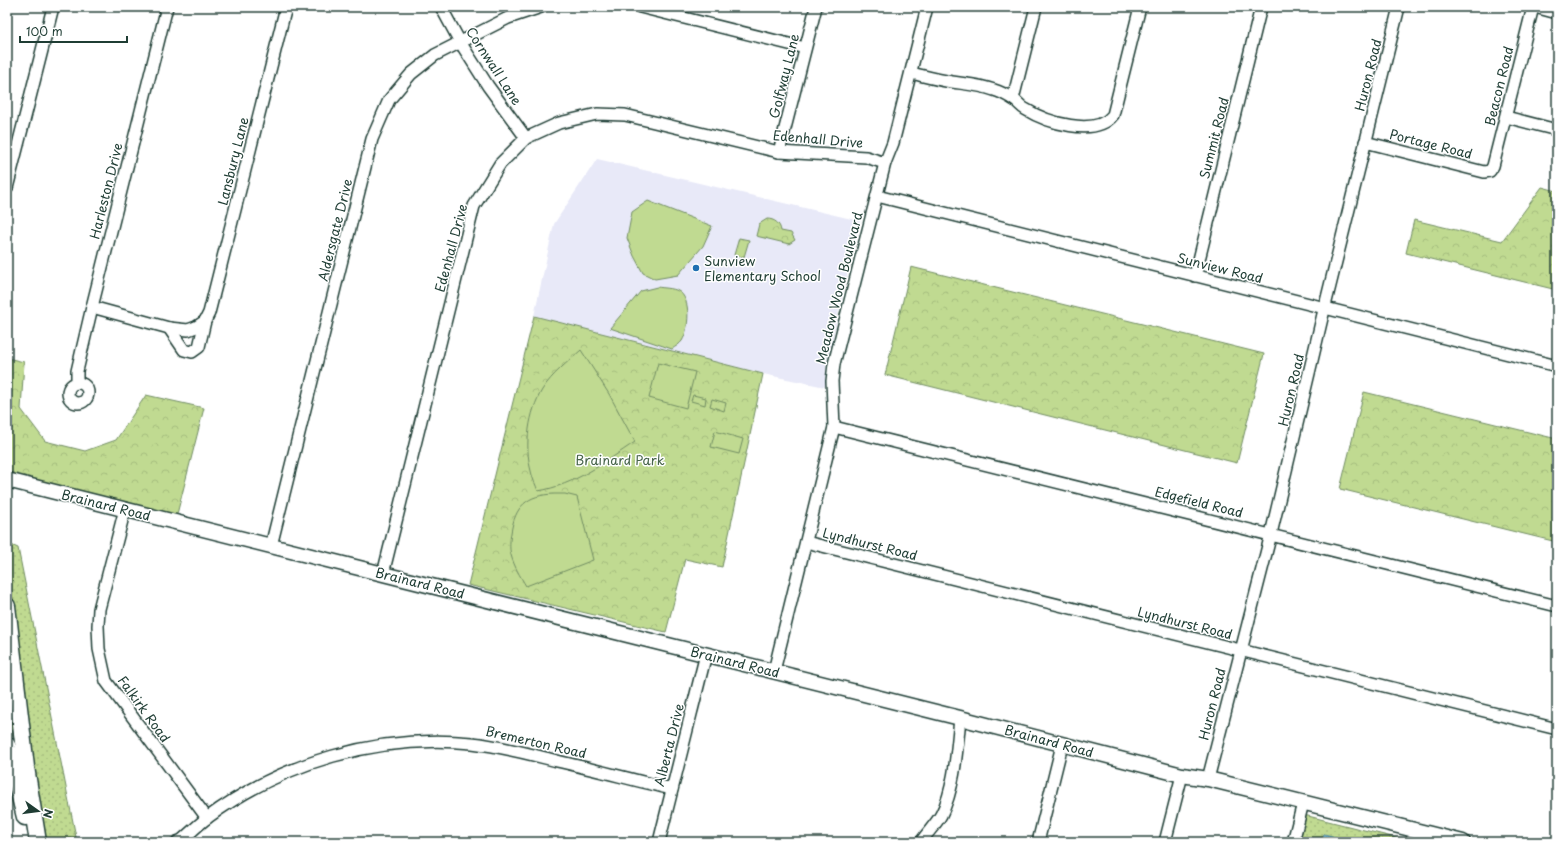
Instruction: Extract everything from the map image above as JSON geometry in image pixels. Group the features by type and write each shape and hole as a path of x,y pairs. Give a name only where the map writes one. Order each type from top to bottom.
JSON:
{"highway":[{"path":"7,606 26,767 38,842"},
{"path":"7,746 31,842"}],"main road":[{"name":"Brainard Road","path":"7,480 774,671 1182,775 1208,779 1463,842"}],"street":[{"path":"7,188 53,7"},
{"name":"Harleston Drive","path":"76,383 77,372 92,307 167,7"},
{"name":"Lansbury Lane","path":"169,328 181,347 188,352 192,352 199,347 201,327 211,305 286,7"},
{"name":"Cornwall Lane","path":"442,7 460,42 488,86 526,138"},
{"name":"Aldersgate Drive","path":"270,546 372,139 389,100 411,74 435,55 508,18 541,7"},
{"path":"640,7 805,48"},
{"name":"Golfway Lane","path":"779,152 816,7"},
{"name":"Meadow Wood Boulevard","path":"774,671 834,427 832,381 834,364 885,163 893,143 927,7"},
{"path":"1013,99 1036,7"},
{"path":"911,73 951,82 969,83 994,90 1013,99 1024,109 1042,118 1073,126 1094,126 1102,124 1109,120 1115,110 1140,7"},
{"name":"Summit Road","path":"1195,276 1261,7"},
{"name":"Huron Road","path":"1208,779 1271,534 1399,7"},
{"path":"1534,7 1557,13"},
{"name":"Beacon Road","path":"1490,171 1493,166 1534,7"},
{"name":"Edenhall Drive","path":"383,574 474,206 500,164 526,138 559,123 597,114 625,115 779,152 866,157 885,163"},
{"path":"1506,117 1557,130"},
{"name":"Portage Road","path":"1365,142 1484,172 1490,171"},
{"name":"Sunview Road","path":"877,196 1557,366"},
{"path":"92,307 169,328 188,330 201,327"},
{"name":"Edgefield Road","path":"834,427 1557,606"},
{"name":"Falkirk Road","path":"125,509 100,609 98,626 99,649 106,681 207,818"},
{"name":"Lyndhurst Road","path":"806,542 1557,730"},
{"name":"Alberta Drive","path":"659,842 706,654"},
{"path":"921,842 941,816 946,803 954,769 960,718"},
{"name":"Bremerton Road","path":"177,842 182,840 207,818 246,793 288,772 328,758 363,749 401,742 436,741 472,743 508,748 672,789"},
{"path":"1038,842 1062,745"},
{"path":"1165,842 1182,775"},
{"path":"1293,842 1303,803"}],"shaded area":[{"name":"Sunview Elementary School","path":"597,159 860,221 826,365 825,387 763,374 534,316 554,224"}],"green space":[{"path":"1542,187 1557,191 1557,290 1406,253 1414,220 1502,241"},
{"path":"648,201 712,226 703,246 678,275 655,279 643,273 634,256 627,238 632,212"},
{"path":"767,219 776,222 781,231 791,233 795,240 789,244 756,236 759,224"},
{"path":"739,238 749,240 744,257 734,255"},
{"path":"911,267 1264,354 1237,463 885,375"},
{"path":"657,287 676,290 686,300 688,322 686,330 681,342 672,349 610,328 641,291"},
{"name":"Brainard Park","path":"534,316 763,374 722,567 685,559 666,632 468,585"},
{"path":"581,350 609,394 635,442 589,472 565,484 538,491 533,479 528,450 529,429 534,408 542,390 550,379 560,368"},
{"path":"7,358 24,362 21,409 45,441 85,451 116,440 146,395 204,408 175,522 7,480"},
{"path":"658,363 695,372 686,408 649,398"},
{"path":"1364,392 1557,439 1557,542 1340,489"},
{"path":"693,395 706,398 705,405 691,401"},
{"path":"712,399 726,403 724,411 710,406"},
{"path":"715,431 743,439 739,454 711,447"},
{"path":"565,494 577,497 593,560 526,586 515,567 510,552 513,524 519,509 524,504 536,497"},
{"path":"7,526 9,544 18,548 77,842 44,842 7,561"},
{"path":"7,641 16,748 7,713"},
{"path":"1300,814 1412,842 1354,842 1324,834 1322,842 1293,842"}],"water":[{"path":"1324,834 1354,842 1322,842"}],"place":[{"name":"Sunview Elementary School","path":"696,268"}]}
